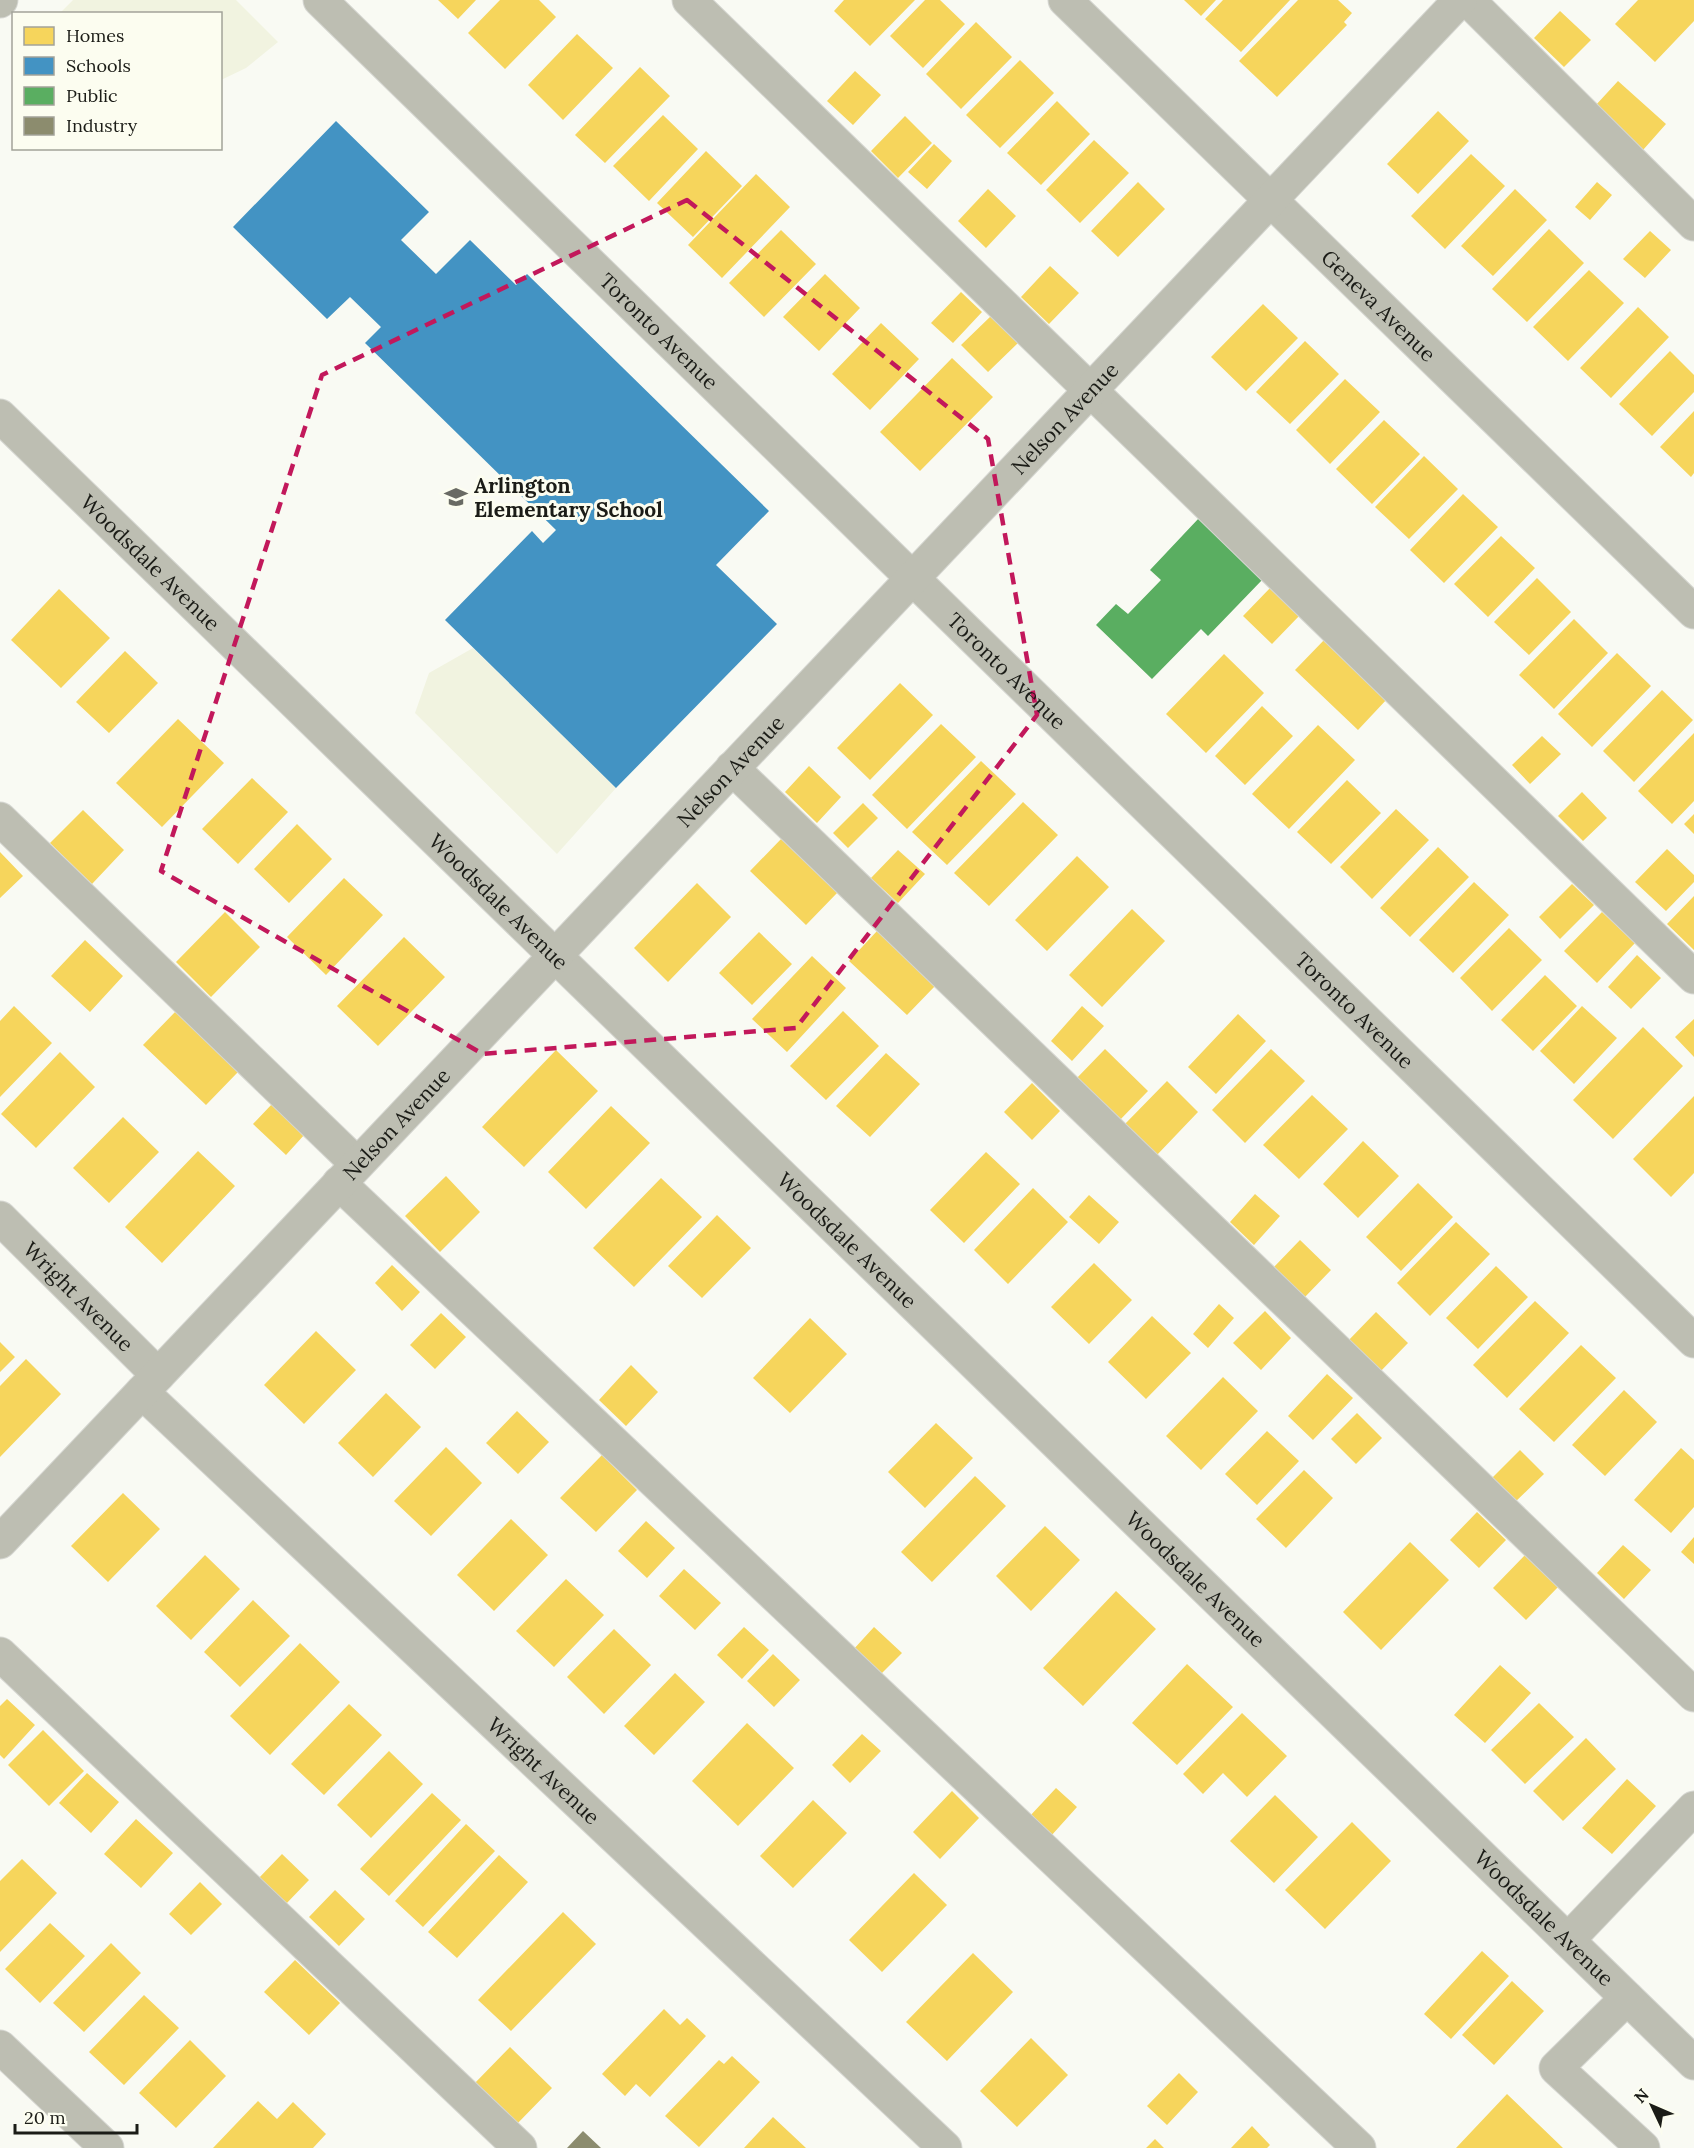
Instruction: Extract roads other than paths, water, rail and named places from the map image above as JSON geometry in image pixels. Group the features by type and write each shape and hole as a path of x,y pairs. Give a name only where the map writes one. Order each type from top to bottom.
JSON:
{"street":[{"name":"Toronto Avenue","path":"320,0 1694,1341"},
{"path":"689,0 1694,976"},
{"name":"Geneva Avenue","path":"1065,0 1694,612"},
{"name":"Nelson Avenue","path":"0,1542 1460,0"},
{"path":"1468,0 1694,224"},
{"name":"Woodsdale Avenue","path":"0,416 1694,2062"},
{"path":"732,768 1694,1695"},
{"path":"0,819 348,1174 1359,2148"},
{"name":"Wright Avenue","path":"0,1218 150,1383 945,2148"},
{"path":"0,1654 520,2148"},
{"path":"1568,1940 1694,1808"},
{"path":"1627,1998 1556,2068 1643,2148"},
{"path":"0,2047 107,2148"}],"place":[{"name":"Arlington Elementary School","path":"456,497"}]}
